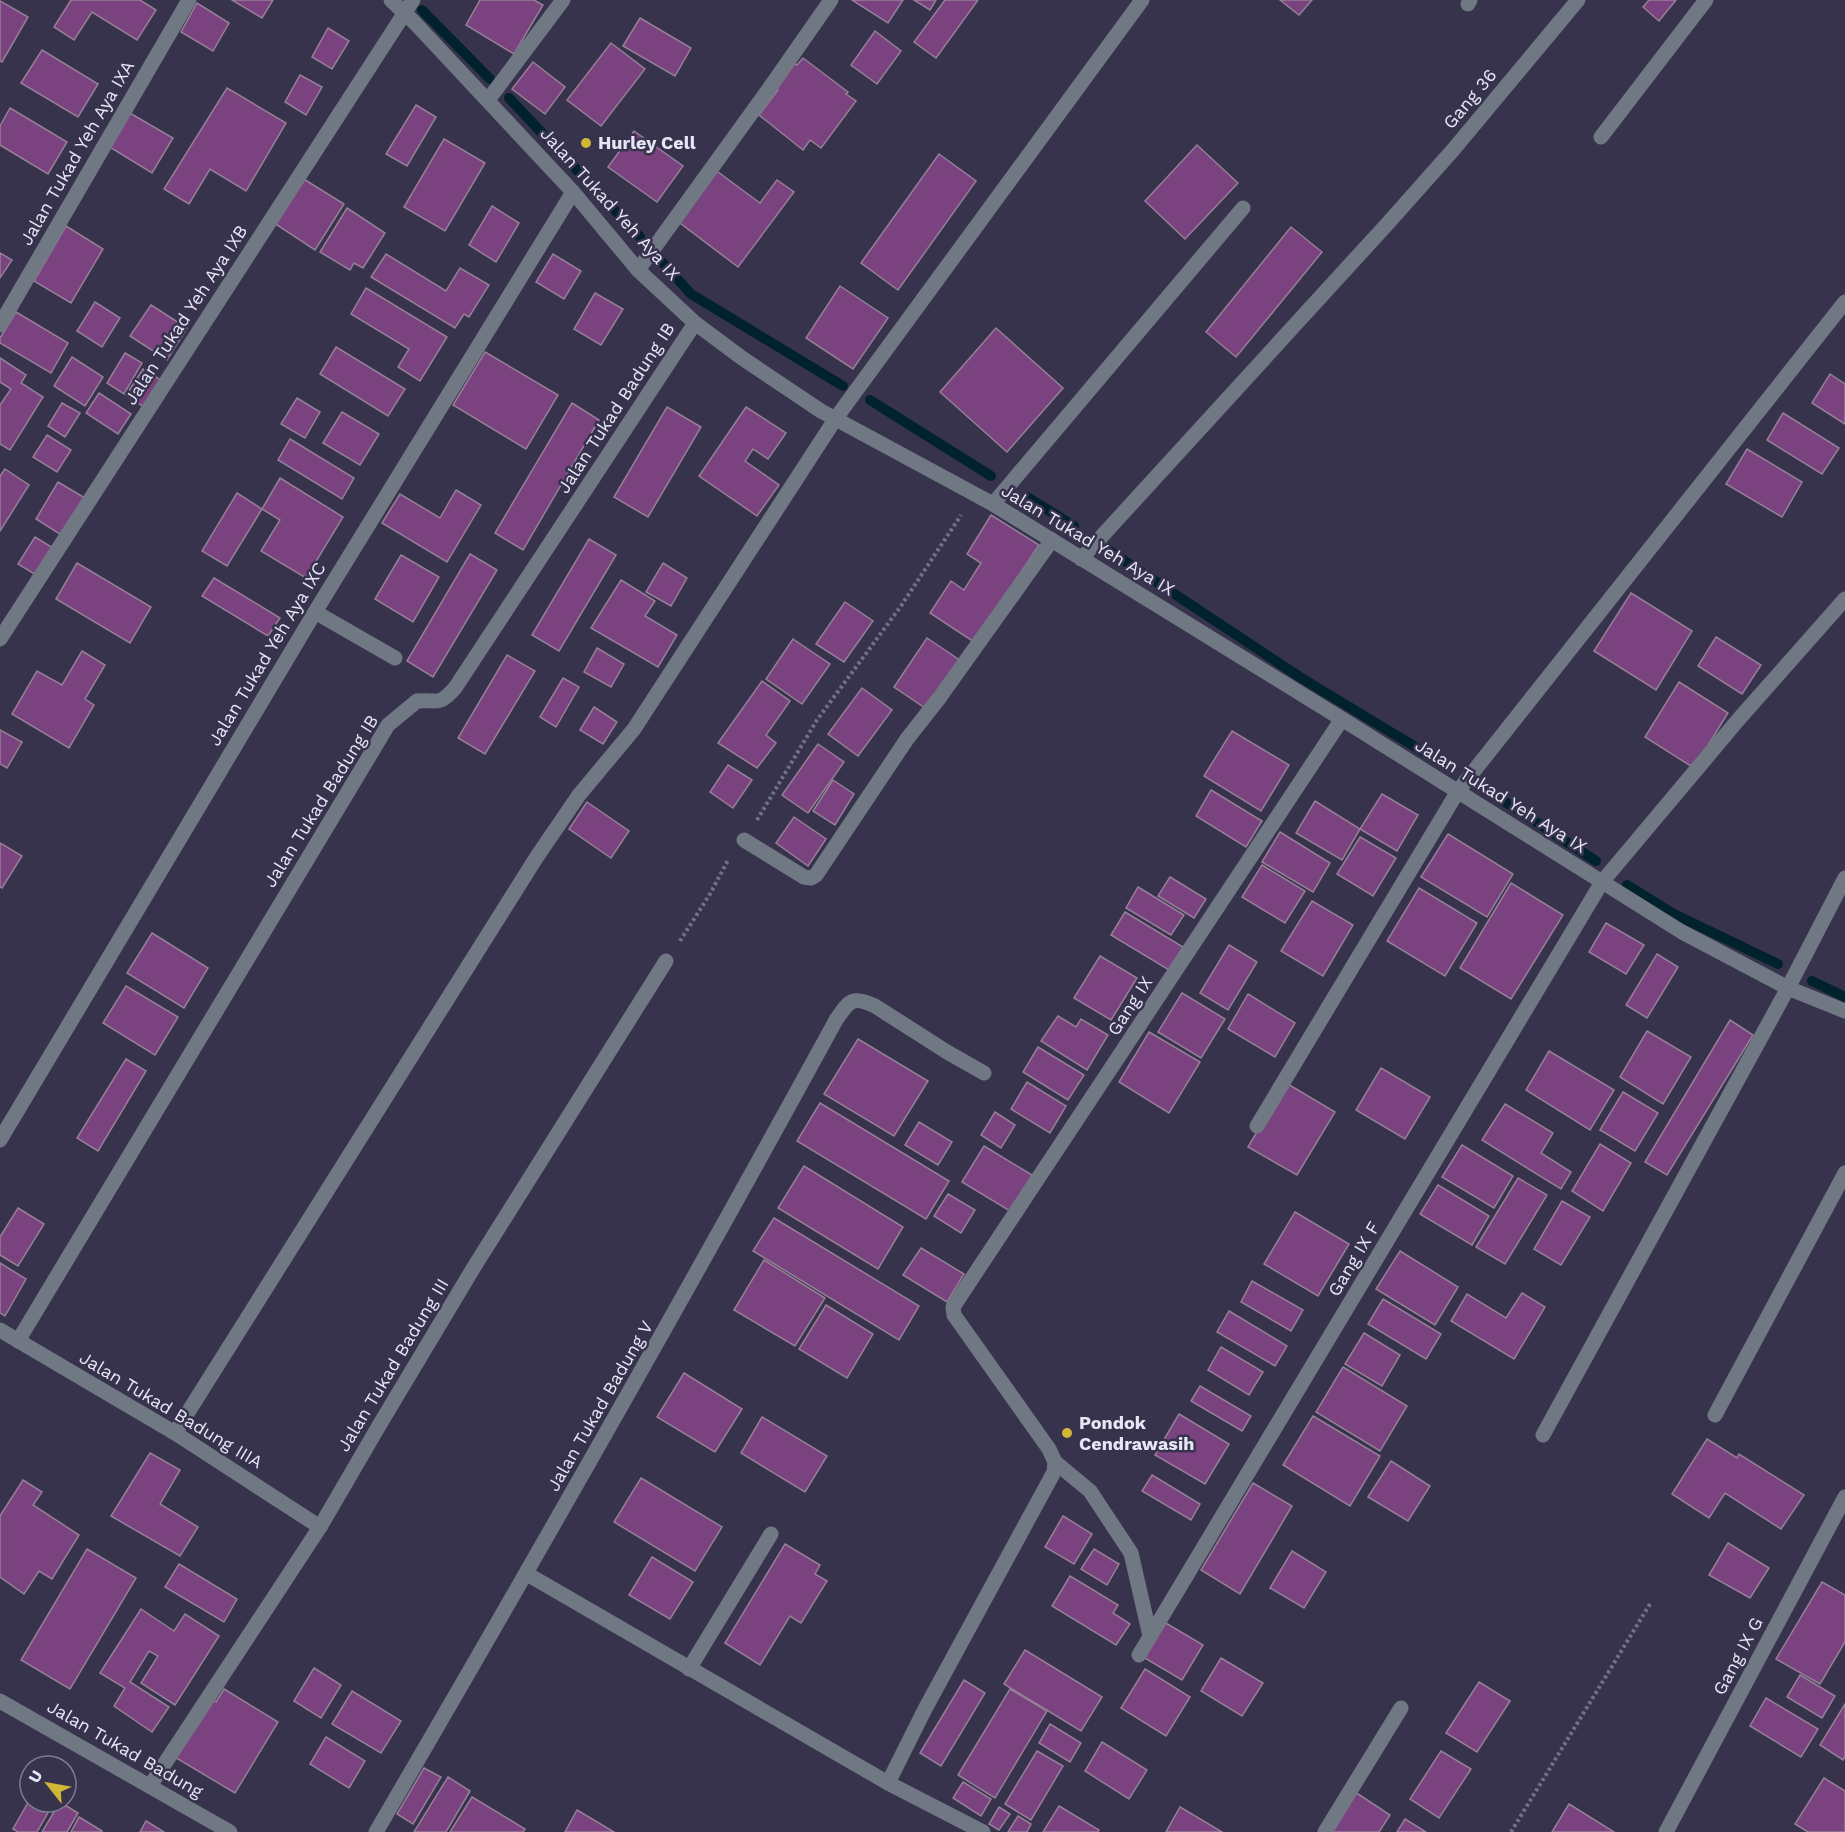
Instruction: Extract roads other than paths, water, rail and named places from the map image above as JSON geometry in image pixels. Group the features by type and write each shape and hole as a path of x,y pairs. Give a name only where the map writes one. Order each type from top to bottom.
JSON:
{"street":[{"name":"Jalan Tukad Yeh Aya IXA","path":"0,325 189,0"},
{"name":"Jalan Tukad Yeh Aya IX","path":"391,0 408,6 488,100 573,192 638,270 695,323 742,358 820,411 993,504 1052,540 1682,932 1788,988 1845,1011"},
{"path":"488,100 562,0"},
{"path":"638,270 831,0"},
{"path":"175,1433 536,858 579,795 634,729 836,418 1142,0"},
{"name":"Gang 36","path":"1081,559 1389,222 1453,150 1578,0"},
{"path":"1601,137 1706,0"},
{"name":"Jalan Tukad Yeh Aya IXB","path":"0,639 408,6"},
{"name":"Jalan Tukad Yeh Aya IXC","path":"0,1140 315,612 573,192"},
{"path":"993,504 1243,208"},
{"path":"1257,1126 1458,791 1845,302"},
{"name":"Jalan Tukad Badung IB","path":"18,1341 388,725 417,701 438,702 446,698 455,688 695,323"},
{"path":"744,840 804,877 811,878 816,875 907,739 940,697 1052,540"},
{"name":"Gang IX F","path":"1139,1655 1602,882 1738,720 1845,599"},
{"path":"315,612 395,658"},
{"name":"Gang IX","path":"1055,1462 1049,1449 954,1315 954,1307 1342,719"},
{"path":"1543,1435 1788,988 1845,878"},
{"name":"Jalan Tukad Badung III","path":"150,1785 320,1527 474,1267 666,961"},
{"name":"Jalan Tukad Badung V","path":"376,1832 527,1574 702,1265 836,1020 848,1003 863,1000 875,1006 984,1073"},
{"path":"1715,1415 1845,1173"},
{"name":"Jalan Tukad Badung IIIA","path":"0,1330 175,1433 320,1527"},
{"path":"1055,1462 1090,1491 1131,1553 1150,1636"},
{"path":"888,1783 1054,1472 1055,1462"},
{"name":"Gang IX G","path":"1666,1832 1845,1497"},
{"path":"689,1669 771,1534"},
{"path":"527,1574 888,1783 983,1832"},
{"name":"Jalan Tukad Badung","path":"0,1701 230,1832"},
{"path":"1325,1832 1401,1708"}],"waterway":[{"path":"422,10 490,79"},
{"path":"509,98 640,237"},
{"path":"662,262 691,294 843,386"},
{"path":"870,400 991,476"},
{"path":"1027,497 1074,526"},
{"path":"1108,550 1303,679 1437,760"},
{"path":"1479,785 1596,861"},
{"path":"1627,885 1672,913 1778,964"},
{"path":"1812,981 1845,997"}],"place":[{"name":"Hurley Cell","path":"586,143"},
{"name":"Pondok Cendrawasih","path":"1067,1433"}]}
